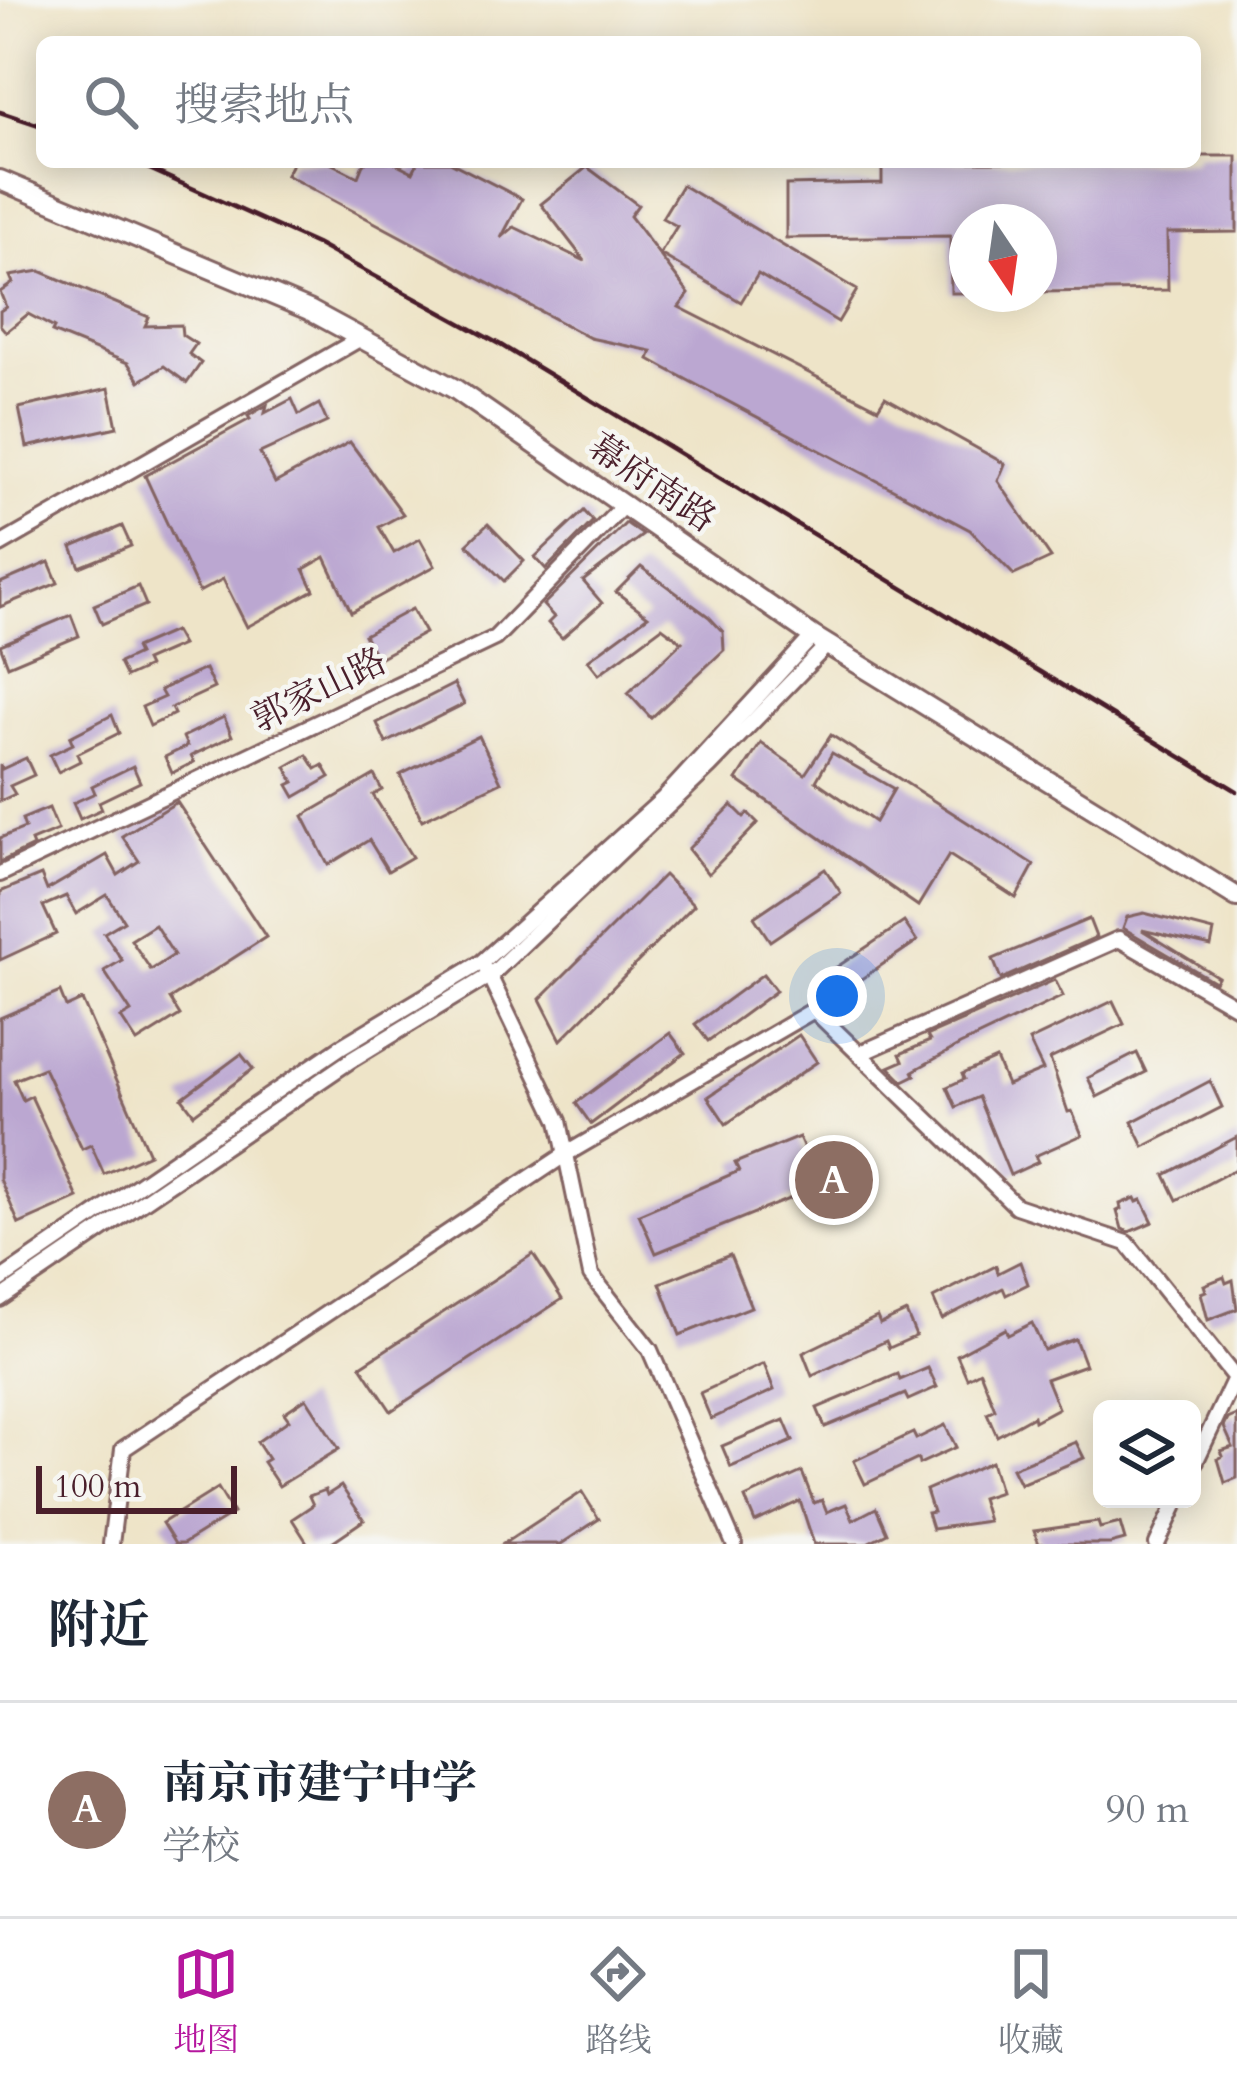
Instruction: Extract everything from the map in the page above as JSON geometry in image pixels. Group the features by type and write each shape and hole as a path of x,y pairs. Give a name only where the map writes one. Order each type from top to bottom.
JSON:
{"street":[{"name":"幕府南路","path":"0,180 309,310 454,389 821,640 1237,897"},
{"path":"0,545 361,338"},
{"name":"郭家山路","path":"0,874 495,638 625,503"},
{"path":"0,1280 342,1046 482,962 663,799 821,640"},
{"path":"0,1299 351,1060 492,974 710,766 821,640"},
{"path":"859,1054 1119,939 1237,1007"},
{"path":"482,962 559,1120 591,1275 650,1350 734,1544"},
{"path":"111,1544 123,1449 566,1154 814,1010 1016,1206 1127,1243 1235,1378 1201,1450"},
{"path":"1157,1544 1174,1508"}],"building":[{"path":"1201,156 1237,156 1237,232 1167,233 1168,290 1057,292 1057,204 949,204 949,236 786,238 786,185 882,183 882,168 1201,168"},
{"path":"290,168 340,168 358,177 362,168 413,172 415,168 462,168 522,199 501,238 514,227 585,261 541,204 588,168 638,205 630,216 689,294 679,307 878,408 885,397 1005,464 998,481 1051,558 1014,575 970,530 649,359 652,351 590,338 286,175"},
{"path":"682,185 857,290 838,322 758,274 741,302 660,254 677,226 662,218"},
{"path":"40,271 149,317 145,326 181,325 182,335 196,344 189,354 201,363 187,383 164,366 140,381 128,363 52,332 54,328 28,314 6,332 0,325 0,311 6,307 0,292 13,283 10,276"},
{"path":"109,388 117,427 27,447 19,408"},
{"path":"292,399 299,415 319,404 327,422 260,453 275,483 350,442 403,514 379,527 394,553 420,539 435,566 351,612 325,557 304,569 314,590 247,627 223,579 199,592 145,476 267,405 265,413"},
{"path":"584,511 593,521 546,569 535,557"},
{"path":"626,523 643,535 583,581 602,603 562,638 548,623 554,617 543,605"},
{"path":"488,524 524,561 504,581 467,544"},
{"path":"122,526 131,546 80,567 72,547"},
{"path":"49,562 58,583 0,607 0,583"},
{"path":"641,567 723,632 724,650 651,718 628,693 682,642 662,627 599,674 588,660 648,616 616,592"},
{"path":"138,586 146,605 102,624 94,605"},
{"path":"412,609 425,633 377,659 364,635"},
{"path":"71,615 79,636 8,666 0,645"},
{"path":"174,631 182,645 145,661 148,667 126,677 119,663 138,654 135,648"},
{"path":"205,669 214,688 171,708 174,714 150,726 142,707 164,697 160,690"},
{"path":"454,684 464,704 386,743 377,723"},
{"path":"112,715 119,733 77,754 80,761 58,772 50,755 73,744 70,737"},
{"path":"224,717 232,736 191,756 194,762 172,773 165,757 187,746 183,737"},
{"path":"831,735 1034,865 1016,898 949,855 918,906 737,780 761,743 805,774","holes":["832,753 894,789 875,822 816,781"]},
{"path":"479,736 501,782 422,820 400,775"},
{"path":"307,755 316,769 323,765 330,777 295,797 286,767"},
{"path":"26,758 34,775 10,786 15,794 0,801 0,765 2,769"},
{"path":"133,766 140,782 99,802 102,809 80,819 73,803 95,793 92,786"},
{"path":"374,775 382,790 373,795 412,857 388,871 369,840 328,865 303,816"},
{"path":"177,802 266,937 170,999 180,1015 137,1042 121,1018 131,1012 104,971 122,960 104,933 124,921 107,895 76,914 66,896 43,906 56,934 0,960 0,892 41,875 47,890 107,855 118,875 139,861 122,836","holes":["155,925 174,955 151,970 131,940"]},
{"path":"732,805 758,823 708,874 688,849"},
{"path":"49,808 58,830 0,862 0,838 25,828 22,819"},
{"path":"825,869 841,893 770,941 754,917"},
{"path":"664,875 694,905 561,1040 540,999"},
{"path":"1144,913 1214,931 1211,946 1142,930 1218,977 1215,982 1123,928 1127,917"},
{"path":"1089,919 1096,937 1001,979 993,959"},
{"path":"904,922 917,941 826,1003 813,983"},
{"path":"763,974 776,991 708,1041 695,1024"},
{"path":"1055,980 1063,996 960,1045 913,1071 915,1075 903,1081 889,1067 903,1061 900,1054 930,1041 927,1036"},
{"path":"60,992 66,1007 82,1000 149,1154 104,1174 91,1145 82,1149 44,1068 14,1080 23,1100 31,1096 78,1198 19,1224 0,1179 0,1018"},
{"path":"1113,1001 1124,1024 1050,1059 1068,1112 1072,1111 1082,1135 1035,1156 1038,1162 1010,1175 978,1097 956,1107 947,1087 964,1079 962,1074 996,1059 1007,1085 1043,1070 1029,1041"},
{"path":"670,1033 685,1053 591,1124 576,1103"},
{"path":"799,1035 817,1062 726,1124 708,1097"},
{"path":"1137,1053 1146,1072 1097,1097 1088,1078"},
{"path":"241,1054 253,1069 194,1114 182,1098"},
{"path":"1210,1081 1222,1107 1144,1147 1132,1122"},
{"path":"799,1137 821,1186 656,1253 639,1214 739,1171 735,1163"},
{"path":"1237,1137 1237,1168 1177,1200 1165,1175"},
{"path":"1142,1200 1153,1222 1129,1232 1122,1229 1117,1211 1120,1204"},
{"path":"533,1254 562,1299 391,1411 361,1366"},
{"path":"730,1255 751,1307 680,1335 660,1283"},
{"path":"1020,1262 1028,1284 1006,1295 1003,1288 942,1319 933,1298 996,1266 998,1273"},
{"path":"1224,1277 1226,1283 1233,1280 1237,1309 1208,1320 1201,1293 1206,1291 1204,1285"},
{"path":"906,1312 916,1336 889,1348 886,1341 812,1376 803,1353 877,1317 880,1324"},
{"path":"1032,1323 1044,1350 1075,1339 1085,1365 1046,1379 1058,1408 997,1436 987,1413 995,1409 980,1371 967,1378 957,1355 1005,1329 1008,1335"},
{"path":"764,1364 774,1390 711,1419 700,1393"},
{"path":"928,1368 937,1387 908,1400 905,1394 825,1427 817,1408 898,1374 900,1380"},
{"path":"306,1398 339,1449 279,1486 257,1442 289,1420 284,1413"},
{"path":"1237,1415 1237,1478 1225,1483 1218,1459 1223,1456 1221,1451 1233,1447 1224,1427"},
{"path":"784,1420 793,1441 731,1467 722,1446"},
{"path":"945,1425 956,1447 865,1484 854,1461 913,1433 916,1439"},
{"path":"1076,1442 1084,1458 1020,1484 1012,1468"},
{"path":"991,1462 1000,1492 981,1498 988,1521 932,1529 926,1490"},
{"path":"802,1472 814,1503 822,1500 827,1512 846,1504 853,1520 876,1508 887,1533 865,1544 814,1544 800,1501 755,1522 745,1498"},
{"path":"341,1486 364,1520 329,1544 308,1544 292,1519 313,1505 309,1496 325,1490 327,1495"},
{"path":"218,1488 233,1513 183,1544 175,1544 162,1523"},
{"path":"582,1492 599,1519 561,1544 503,1544"},
{"path":"1098,1522 1100,1528 1120,1523 1125,1540 1039,1544 1034,1531"}],"railway":[{"path":"0,112 36,124"},
{"path":"147,168 316,244 499,344 1237,791"}],"place":[{"name":"南京市建宁中学","path":"834,1180"}]}
